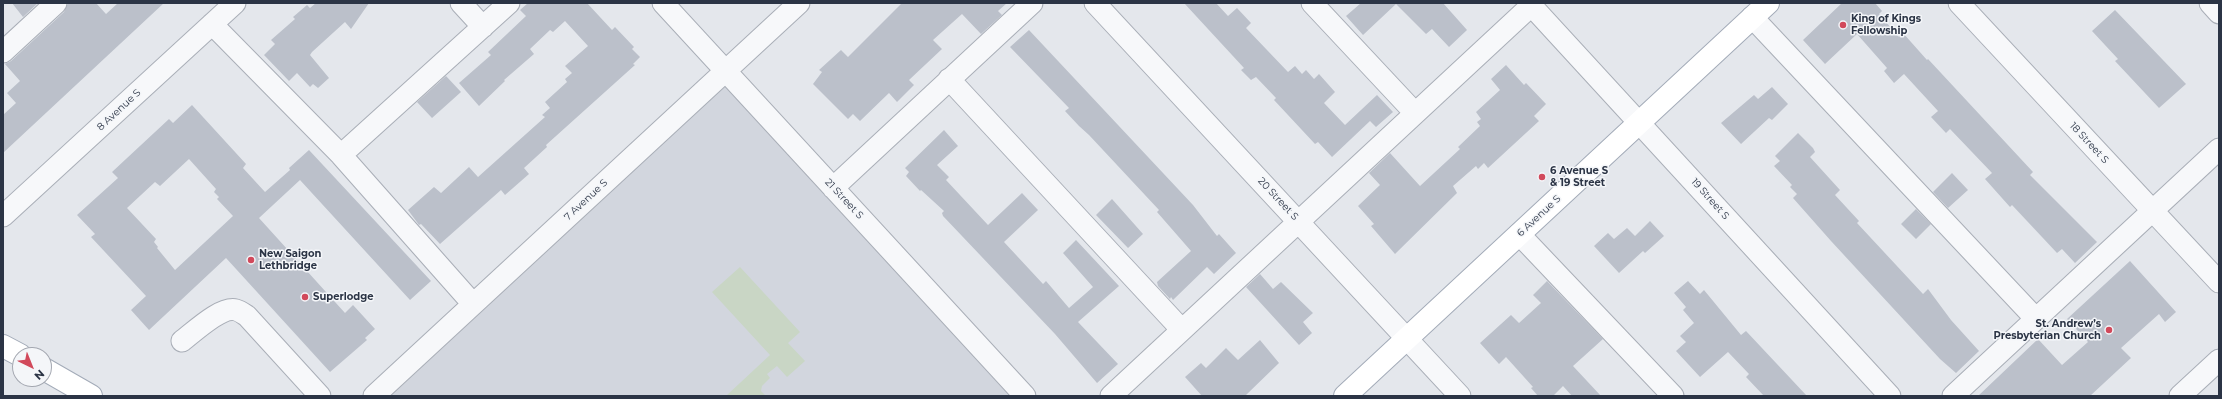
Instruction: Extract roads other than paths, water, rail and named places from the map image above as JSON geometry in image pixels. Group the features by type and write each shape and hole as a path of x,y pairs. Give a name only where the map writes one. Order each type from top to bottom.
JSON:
{"main road":[{"name":"6 Avenue S","path":"1345,396 1760,10"},
{"path":"3,346 12,351"},
{"path":"52,374 91,396"}],"street":[{"path":"3,52 56,3"},
{"name":"8 Avenue S","path":"3,216 235,3"},
{"path":"461,3 483,27"},
{"path":"342,155 509,3"},
{"name":"21 Street S","path":"663,3 1025,396"},
{"name":"7 Avenue S","path":"374,396 799,3"},
{"path":"833,188 1032,3"},
{"name":"20 Street S","path":"1095,3 1460,396"},
{"path":"1312,3 1415,113"},
{"name":"18 Street S","path":"1959,3 2219,282"},
{"path":"2210,3 2219,13"},
{"path":"1111,396 1531,4"},
{"name":"19 Street S","path":"1531,4 1890,396"},
{"path":"1760,10 2036,319"},
{"path":"212,24 342,155 473,304"},
{"path":"949,79 1182,330"},
{"path":"1953,396 2219,150"},
{"path":"1519,234 1673,396"},
{"path":"182,341 206,322 228,309 237,310 247,316 320,396"},
{"path":"2180,396 2219,360"}],"place":[{"name":"King of Kings Fellowship","path":"1843,25"},
{"name":"6 Avenue S & 19 Street","path":"1542,177"},
{"name":"New Saigon Lethbridge","path":"251,260"},
{"name":"Superlodge","path":"305,297"},
{"name":"St. Andrew’s Presbyterian Church","path":"2109,330"}]}
